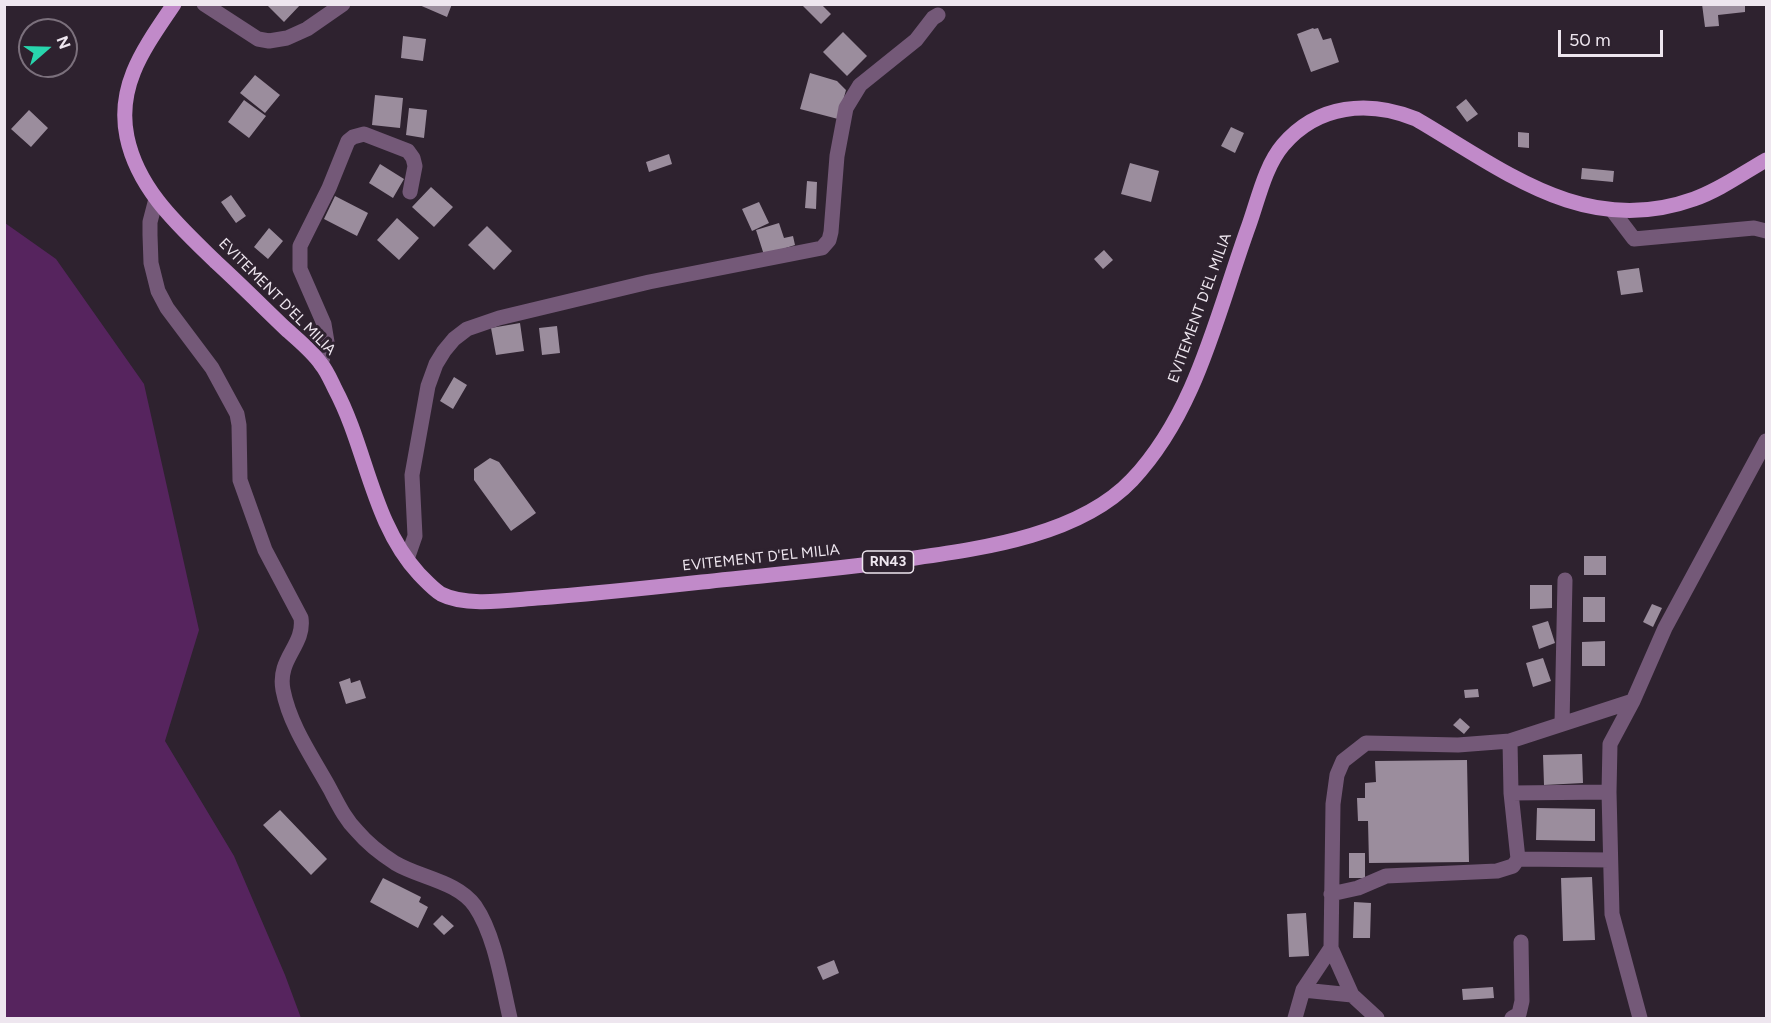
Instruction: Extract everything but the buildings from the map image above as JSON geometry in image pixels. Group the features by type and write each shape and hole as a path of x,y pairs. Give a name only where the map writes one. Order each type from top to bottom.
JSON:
{"main road":[{"name":"EVITEMENT D'EL MILIA","path":"174,4 139,56 126,93 124,116 127,138 136,168 156,199 179,227 321,363 347,411 385,521 407,559 430,585 444,596 466,600 500,601 576,595 918,558 996,544 1046,530 1093,511 1130,483 1150,459 1176,419 1198,374 1235,263 1269,169 1279,150 1307,124 1347,108 1374,107 1402,113 1530,186 1568,202 1612,210 1641,212 1681,203 1713,191 1767,160"}],"street":[{"path":"206,6 258,39 269,41 287,39 307,29 343,4"},
{"path":"407,559 415,536 412,475 423,407 436,364 454,339 467,328 499,318 649,282 822,248 829,240 831,232 837,156 846,108 860,86 916,40 938,15"},
{"path":"321,363 327,342 324,324 300,269 300,246 329,188 348,141 364,134 408,151 413,158 414,166 410,192"},
{"path":"156,199 150,222 153,275 167,308 177,318 212,368 237,414 240,480 265,550 301,618 302,627 299,637 282,672 289,709 314,761 345,816 366,842 397,864 461,893 474,904 484,923 494,954 510,1018"},
{"path":"1612,210 1634,239 1754,228 1767,231"},
{"path":"1640,1018 1612,914 1610,744 1633,701 1665,628 1767,441"},
{"path":"1562,724 1565,580"},
{"path":"1377,1018 1352,995 1331,948 1333,804 1336,774 1343,761 1366,743 1458,745 1510,741 1633,701"},
{"path":"1331,894 1358,888 1386,876 1497,871 1514,866 1518,860 1511,793 1510,741"},
{"path":"1511,793 1609,792"},
{"path":"1518,860 1610,860"},
{"path":"1512,1018 1519,1014 1522,1001 1521,942"},
{"path":"1295,1018 1303,990 1331,948"},
{"path":"1303,990 1352,995"}],"shaded area":[{"path":"5,223 56,259 144,384 199,630 165,741 234,856 301,1018 5,1018"}]}
